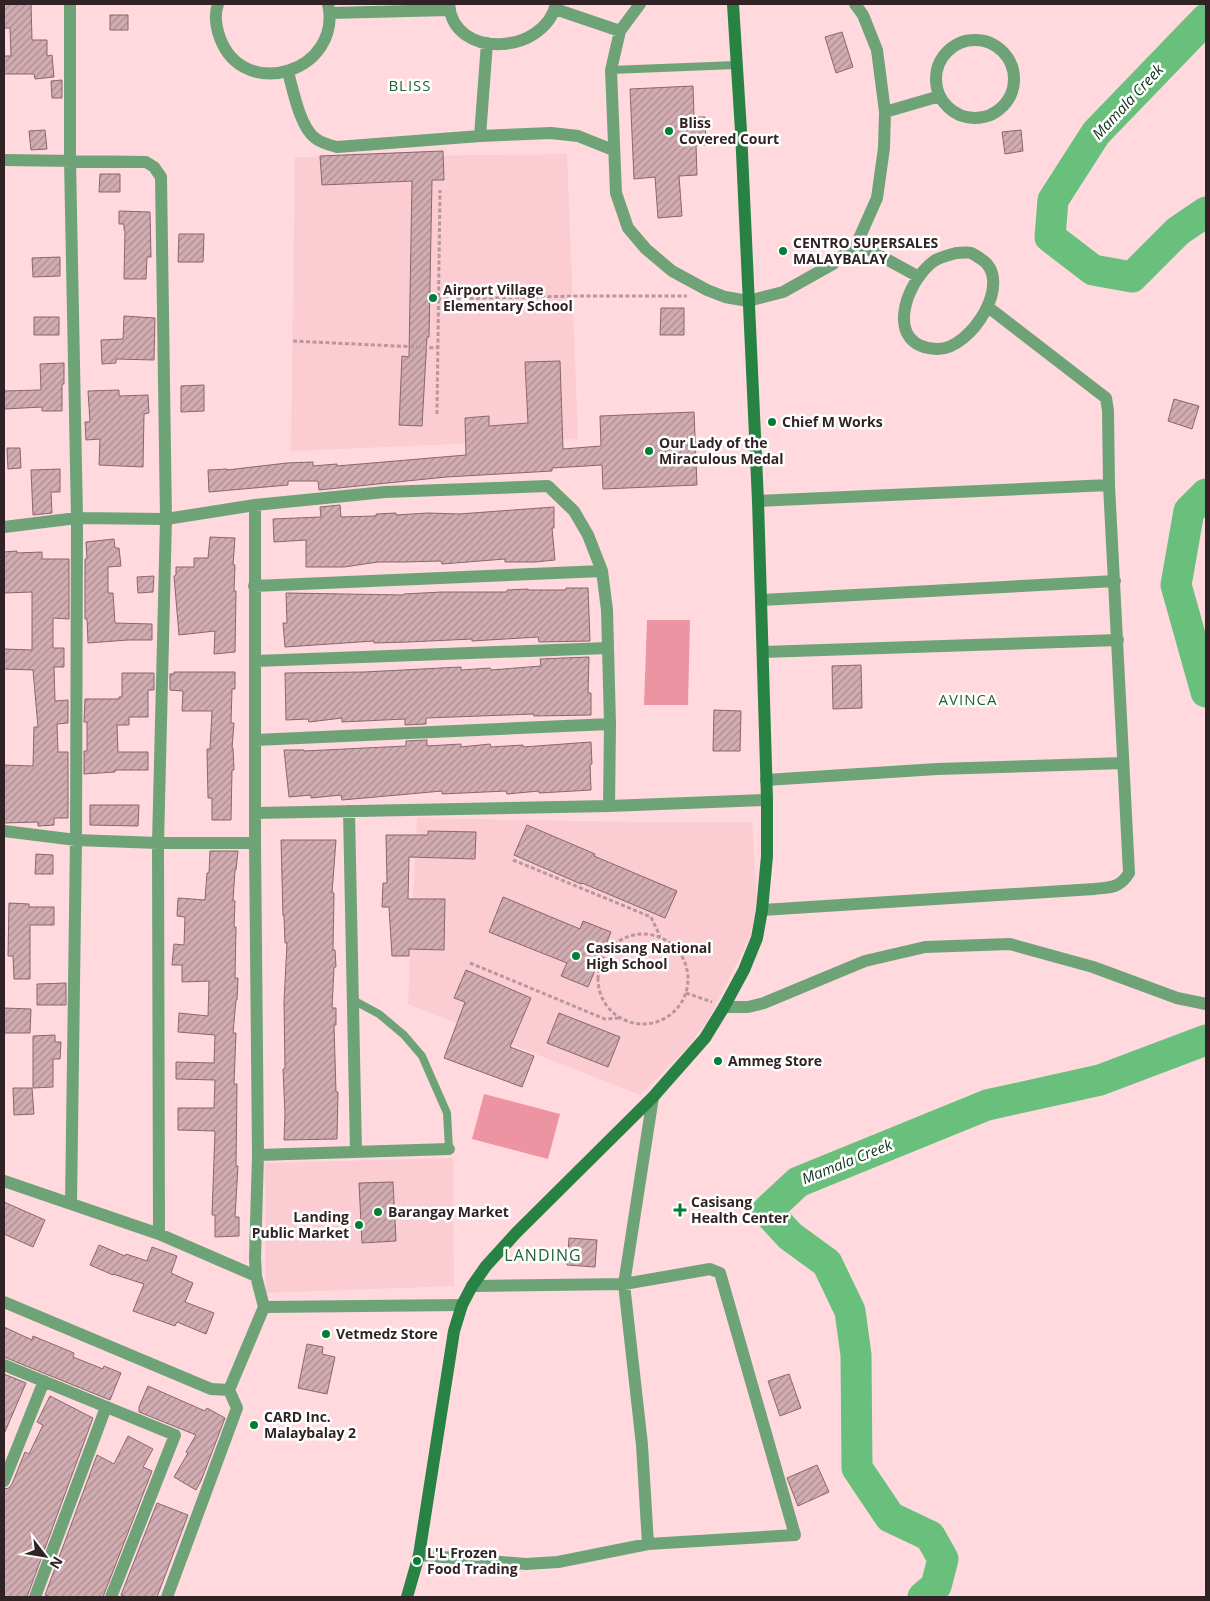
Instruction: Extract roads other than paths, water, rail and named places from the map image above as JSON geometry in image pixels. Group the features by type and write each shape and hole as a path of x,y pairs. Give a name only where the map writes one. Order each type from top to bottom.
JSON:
{"main road":[{"path":"407,1597 420,1555 454,1330 462,1305 472,1286 486,1266 516,1233 653,1097 705,1038 744,970 757,938 762,910 767,856 767,800 758,502 741,131 733,4"}],"street":[{"path":"70,4 70,160 77,518 76,840 71,1204"},
{"path":"218,4 216,9 216,28 223,45 235,60 251,70 268,74 288,72 305,64 319,50 328,32 329,8 449,7 454,22 462,32 472,39 487,44 510,44 534,35 546,24 555,6 620,31"},
{"path":"640,4 620,31 611,70 616,193 628,228 646,249 672,271 707,290 726,297 748,301 783,292 833,264 857,243 877,198 884,148 885,112 877,50 863,15 855,4"},
{"path":"969,41 984,41 997,47 1007,57 1013,70 1014,84 1010,98 1001,109 988,116 974,119 960,116 948,108 940,96 936,82 938,68 945,55 956,46 969,41"},
{"path":"480,136 487,44"},
{"path":"288,72 305,126 313,137 324,144 337,147 480,136 551,133 578,136 613,150"},
{"path":"885,112 940,96"},
{"path":"4,160 146,162 154,167 161,177 166,518 158,843 159,1234"},
{"path":"857,243 919,277"},
{"path":"956,253 972,253 986,262 992,275 992,288 988,307 966,336 952,346 940,349 924,348 910,339 904,327 904,311 909,293 919,277 935,261 956,253"},
{"path":"762,910 1112,887 1123,882 1129,873 1106,398 988,307"},
{"path":"758,502 1109,485"},
{"path":"4,527 77,518 166,518 255,505 385,492 548,486 574,511 588,536 602,571 607,610 610,724 609,806"},
{"path":"167,1597 237,1408 229,1390 264,1307 256,1276 255,1258 258,1155 254,661 255,505"},
{"path":"254,586 602,571"},
{"path":"761,600 1115,580"},
{"path":"763,652 1118,640"},
{"path":"254,661 608,648"},
{"path":"255,740 610,724"},
{"path":"766,780 937,769 1123,763"},
{"path":"255,813 609,806 767,800"},
{"path":"349,811 356,1152"},
{"path":"4,831 76,840 158,843 255,843"},
{"path":"724,1007 748,1007 764,1003 865,961 925,947 1010,944 1093,967 1177,998 1206,1004"},
{"path":"648,1544 642,1445 624,1284 653,1097"},
{"path":"258,1155 449,1150"},
{"path":"4,1181 159,1234 256,1276"},
{"path":"420,1555 526,1564 558,1562 648,1544 795,1535 720,1273 710,1268 624,1284 472,1286"},
{"path":"4,1302 211,1389 229,1390"},
{"path":"264,1307 462,1305"},
{"path":"4,1365 175,1435 111,1597"},
{"path":"4,1481 44,1381"},
{"path":"35,1597 106,1407"}],"lane":[{"path":"611,70 736,65"},
{"path":"352,1000 379,1014 404,1035 422,1056 447,1113 449,1150"}],"waterway":[{"name":"Mamala Creek","path":"1206,19 1096,133 1053,200 1050,237 1093,270 1132,277 1178,231 1206,212"},
{"name":"Mamala Creek","path":"1206,494 1189,511 1176,585 1206,692"},
{"name":"Mamala Creek","path":"923,1597 936,1586 943,1559 930,1536 890,1517 857,1468 856,1355 850,1311 827,1263 790,1236 767,1211 798,1182 987,1105 1100,1080 1206,1040"}],"place":[{"name":"Bliss Covered Court","path":"669,131"},
{"name":"CENTRO SUPERSALES MALAYBALAY","path":"783,251"},
{"name":"Airport Village Elementary School","path":"433,298"},
{"name":"Chief M Works","path":"772,422"},
{"name":"Our Lady of the Miraculous Medal","path":"649,451"},
{"name":"Casisang National High School","path":"576,956"},
{"name":"Ammeg Store","path":"718,1061"},
{"name":"Casisang Health Center","path":"680,1210"},
{"name":"Barangay Market","path":"378,1212"},
{"name":"Landing Public Market","path":"359,1225"},
{"name":"Vetmedz Store","path":"326,1334"},
{"name":"CARD Inc. Malaybalay 2","path":"254,1425"},
{"name":"L'L Frozen Food Trading","path":"417,1561"}],"district":[{"name":"BLISS","path":"410,86"},
{"name":"AVINCA","path":"968,700"},
{"name":"LANDING","path":"543,1255"}]}
